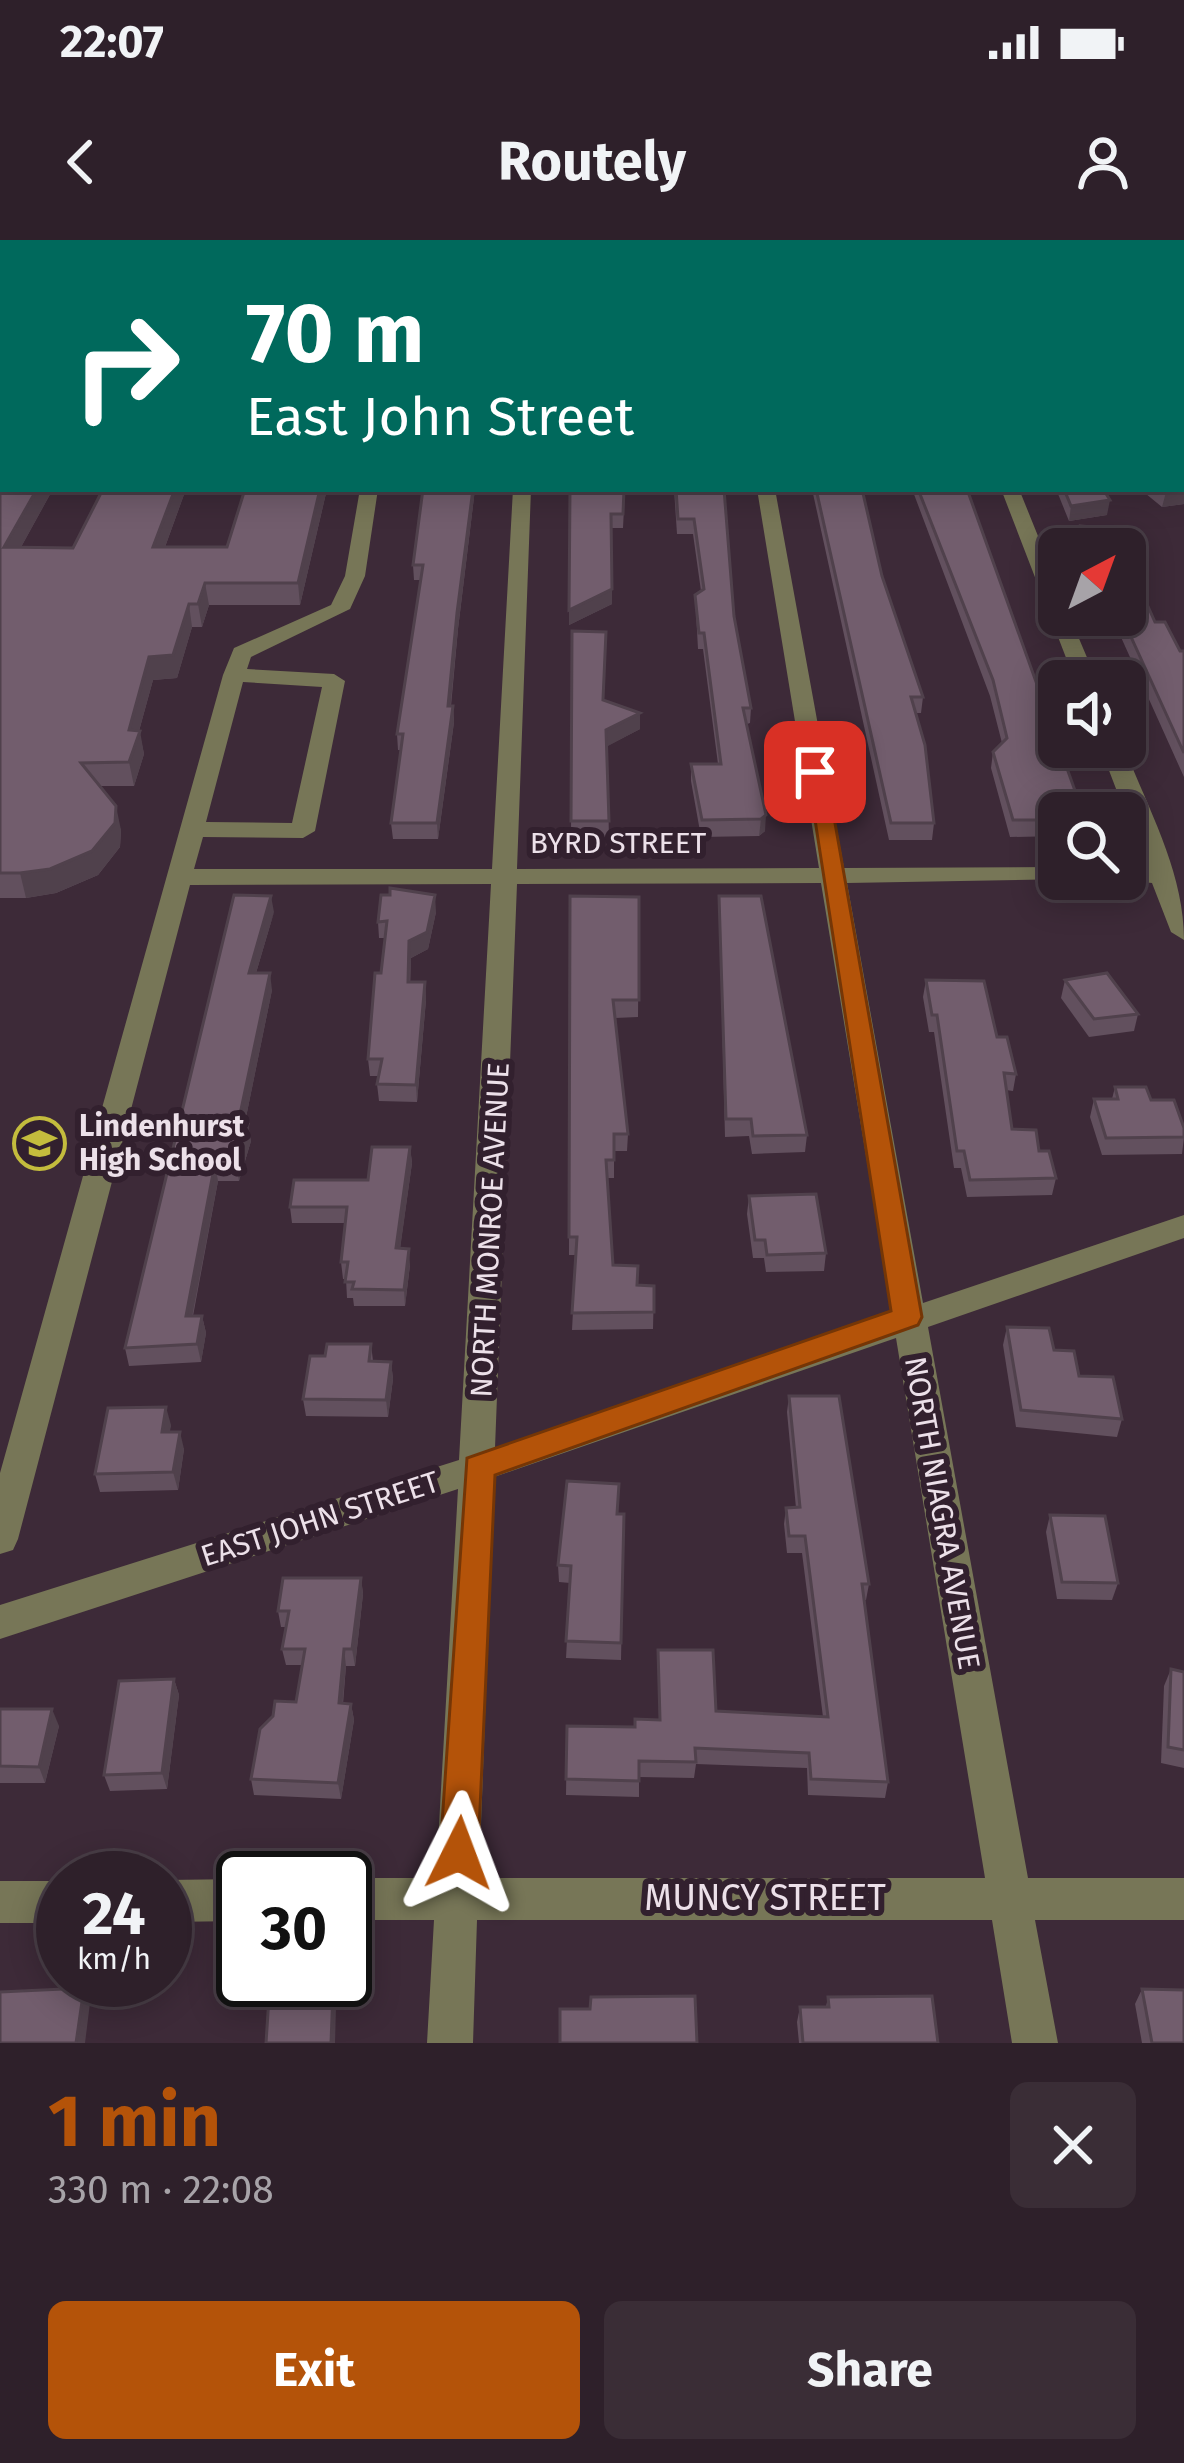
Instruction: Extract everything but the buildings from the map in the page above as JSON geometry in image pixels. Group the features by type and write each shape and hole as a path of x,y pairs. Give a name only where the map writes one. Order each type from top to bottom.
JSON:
{"street":[{"path":"0,1539 176,877 242,652 340,609 355,576 369,492"},
{"name":"NORTH MONROE AVENUE","path":"450,2043 522,492"},
{"name":"NORTH NIAGRA AVENUE","path":"767,492 1034,2043"},
{"path":"1011,492 1038,561"},
{"path":"190,829 303,831 334,681 234,675"},
{"path":"1121,768 1184,932"},
{"name":"BYRD STREET","path":"176,877 1038,875"},
{"path":"1146,875 1164,875"},
{"name":"EAST JOHN STREET","path":"0,1622 479,1468 907,1317 1184,1226"},
{"name":"MUNCY STREET","path":"372,1899 1184,1899"},
{"path":"0,1903 36,1902"}],"place":[{"name":"Lindenhurst High School","path":"40,1143"}],"route":[{"path":"459,1853 479,1468 907,1317 815,772"}]}
